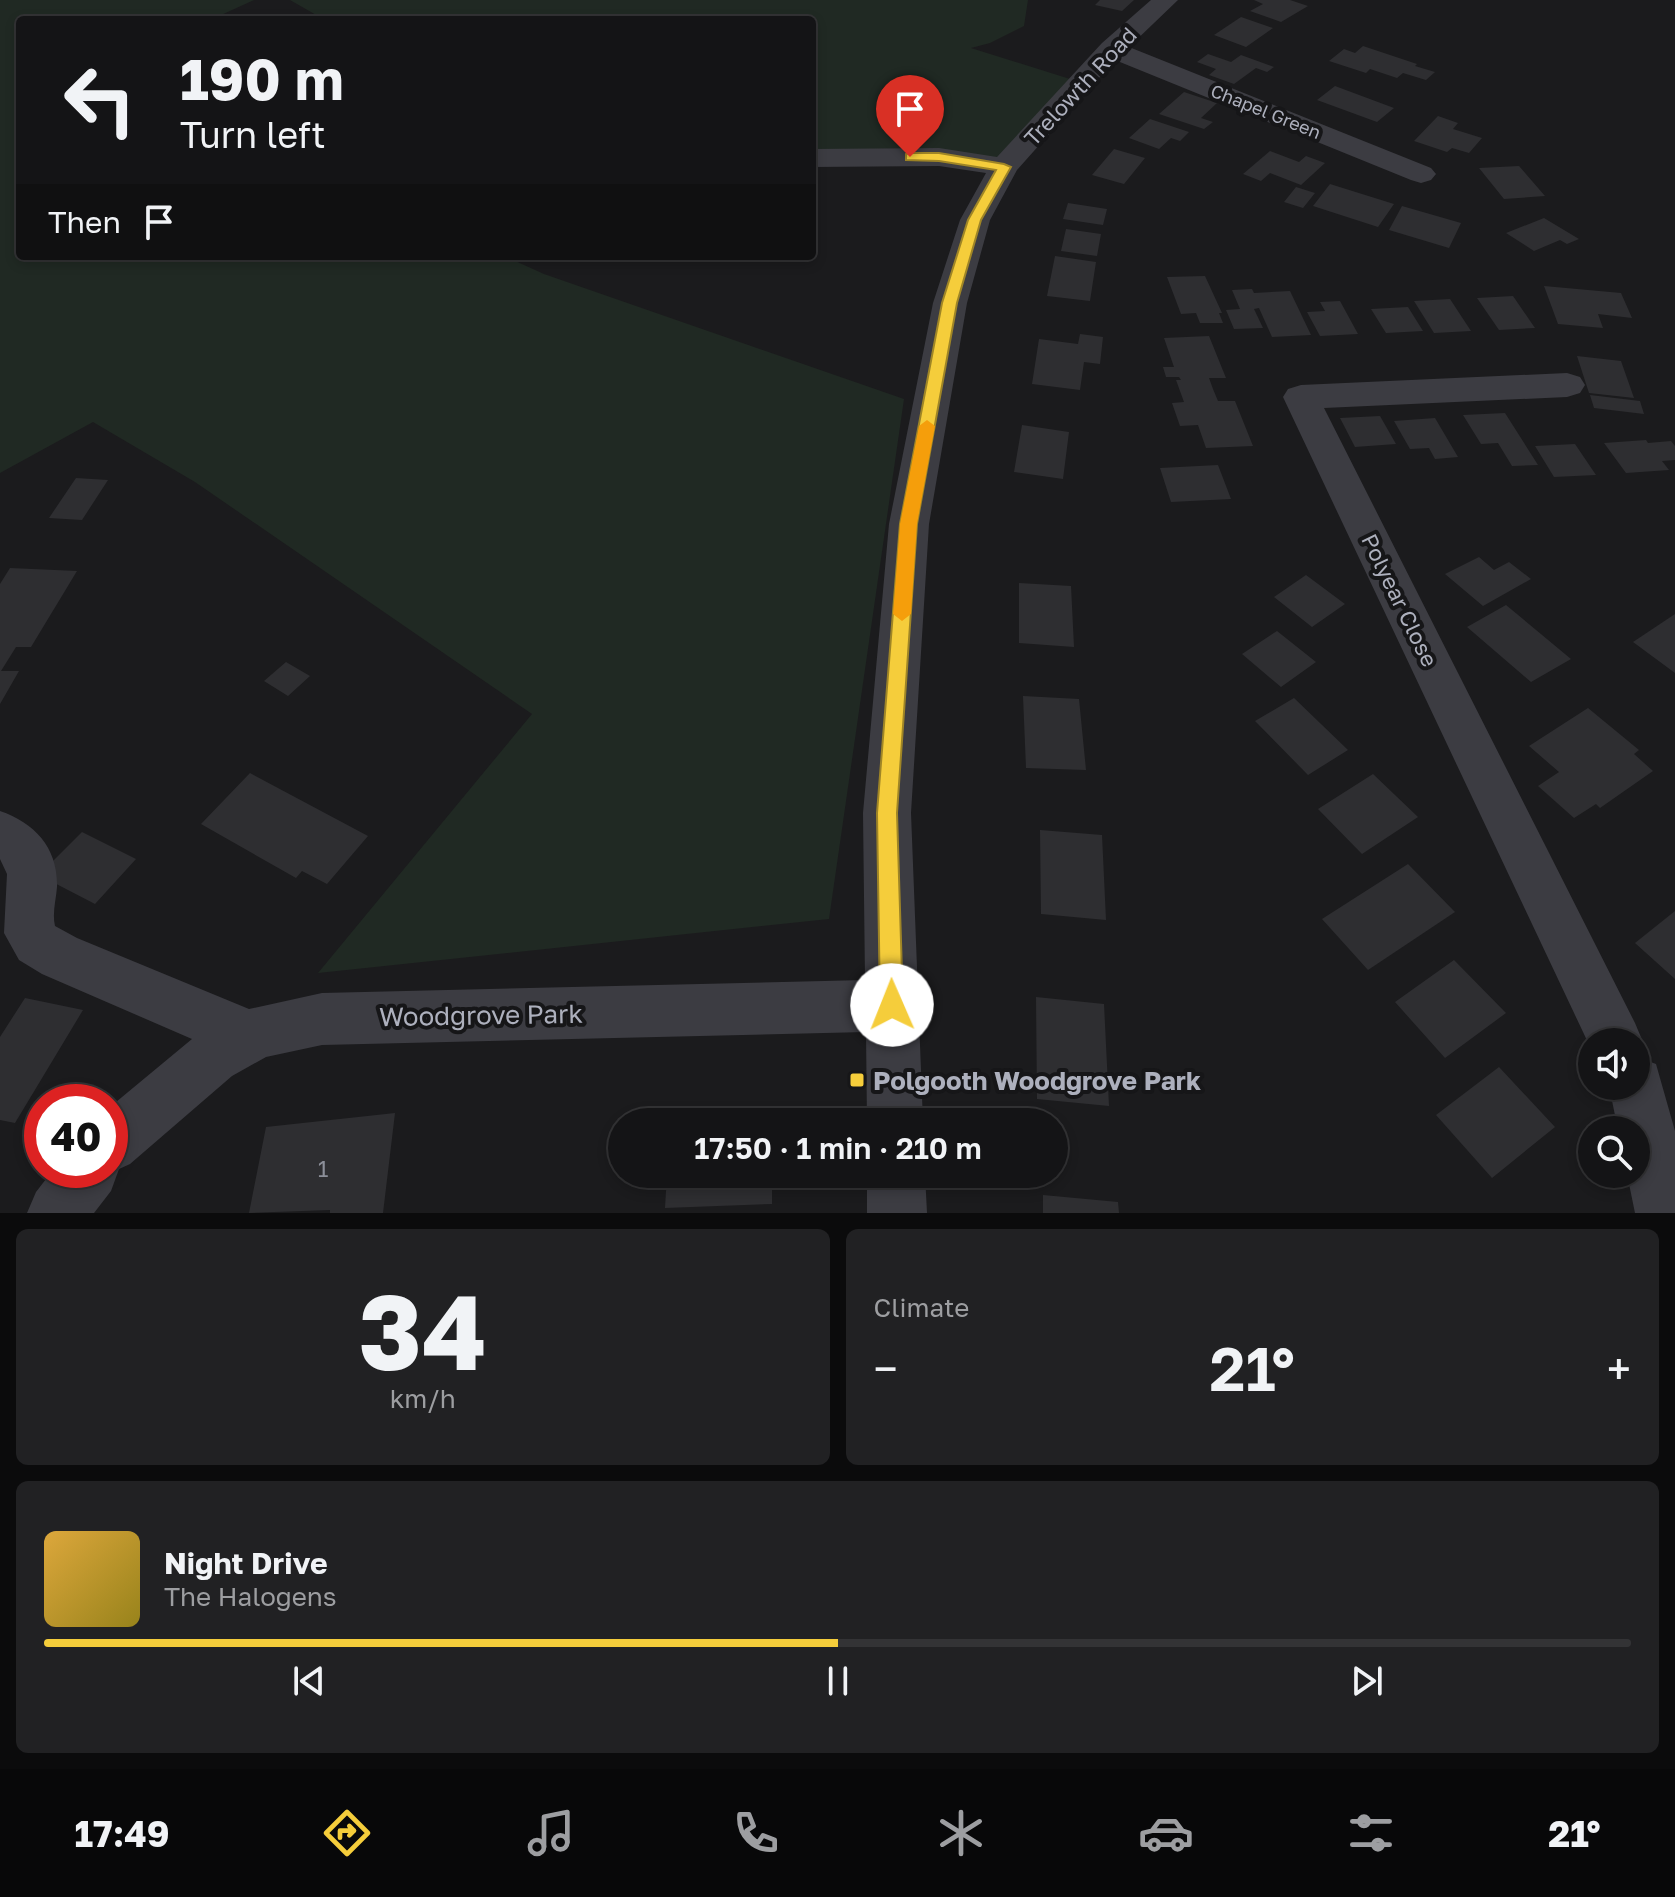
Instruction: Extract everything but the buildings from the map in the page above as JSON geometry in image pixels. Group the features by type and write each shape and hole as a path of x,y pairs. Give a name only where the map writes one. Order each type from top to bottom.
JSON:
{"street":[{"name":"Trelowth Road","path":"895,1108 887,813 909,524 950,303 975,220 1004,167 1111,49 1166,0"},
{"name":"Chapel Green","path":"1111,49 1421,174"},
{"path":"816,158 939,157 1004,167"},
{"name":"Polyear Close","path":"1567,385 1301,397 1616,1028"},
{"path":"0,832 14,838 27,853 33,871 30,930 34,941 49,952 139,992 250,1036"},
{"name":"Woodgrove Park","path":"128,1129 213,1057 250,1036 322,1019 892,1005"},
{"name":"Polyear Close","path":"1645,1100 1665,1213"},
{"path":"57,1213 76,1188"},
{"path":"896,1188 897,1213"}],"shaded area":[{"path":"0,0 254,0 219,16 16,16 16,260 513,260 544,274 904,399 829,919 318,973 532,714 195,482 93,422 0,473"},
{"path":"290,0 1028,0 1024,26 990,43 971,48 1070,79 996,159 934,148 816,150 816,16 318,16"}],"slow traffic":[{"path":"902,614 909,524 927,426"}],"place":[{"name":"Polgooth Woodgrove Park","path":"857,1080"}],"route":[{"path":"892,1005 887,813 909,524 950,303 975,220 1004,167 939,157 910,157"}]}
